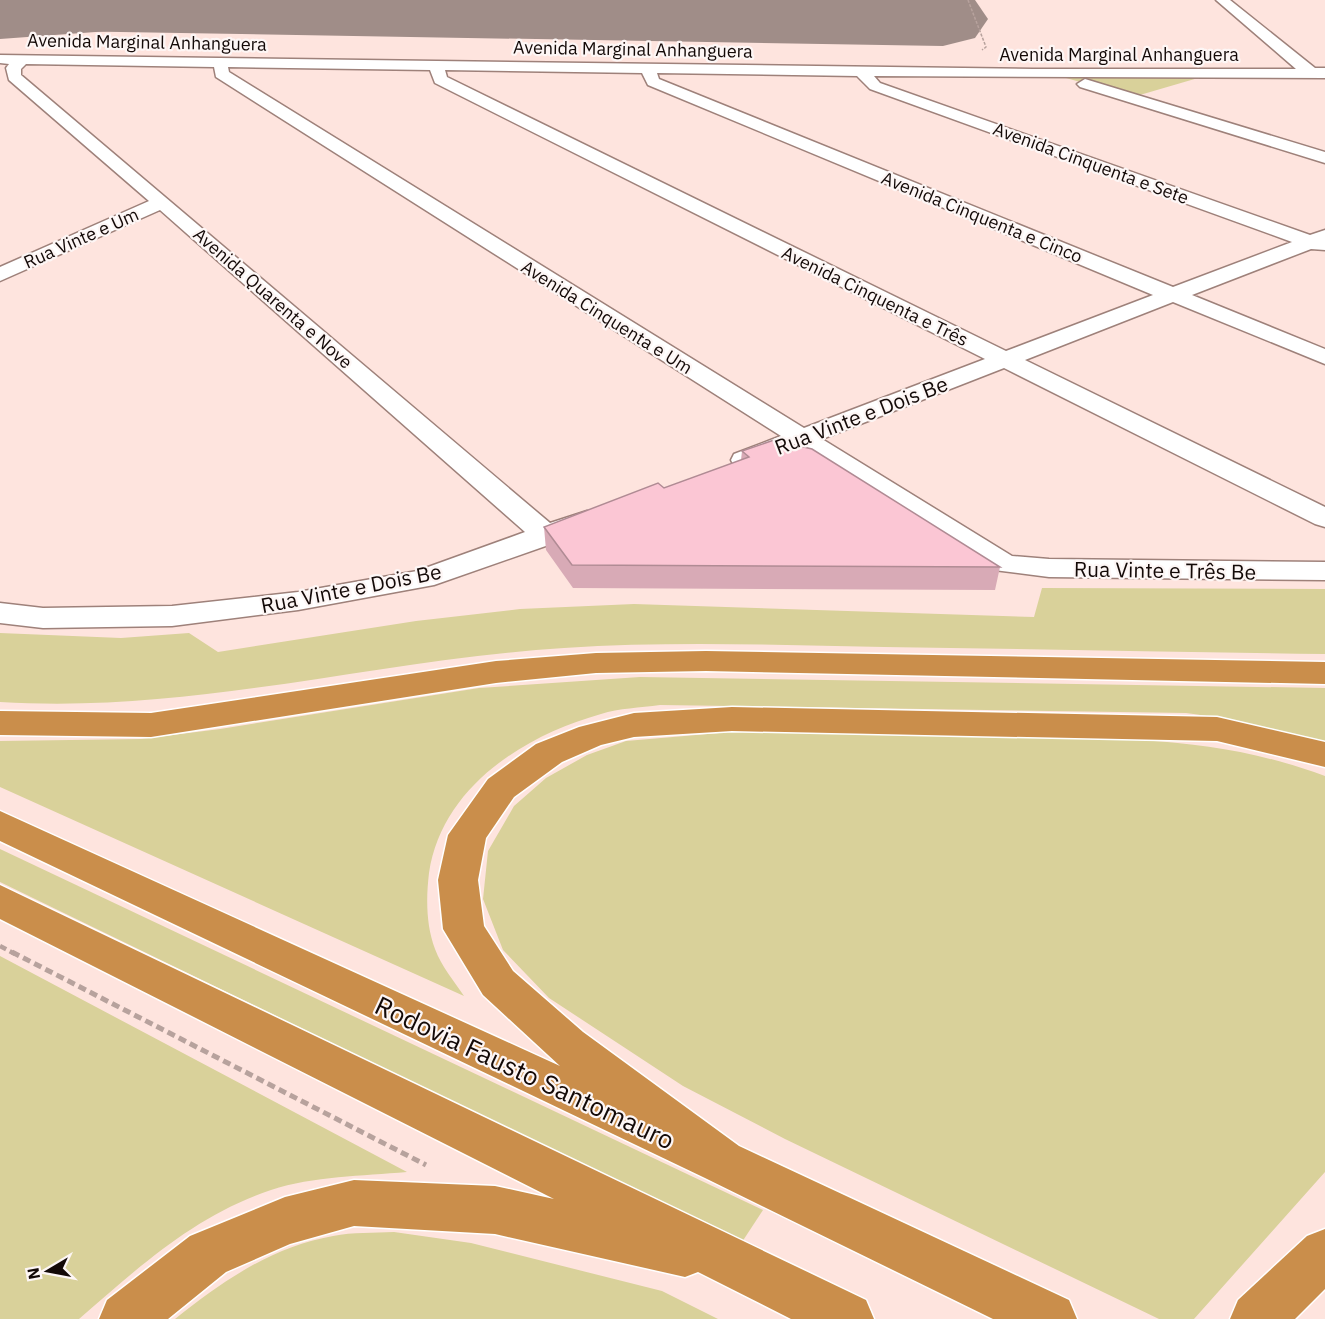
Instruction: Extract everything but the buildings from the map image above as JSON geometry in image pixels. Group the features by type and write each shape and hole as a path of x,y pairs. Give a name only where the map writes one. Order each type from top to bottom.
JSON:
{"highway":[{"path":"0,723 151,725 496,672 596,663 706,661 1325,673"},
{"path":"722,1162 567,1046 498,983 464,929 458,880 467,835 501,788 549,753 591,735 634,725 732,719 1217,729 1309,749 1325,755"},
{"name":"Rodovia Fausto Santomauro","path":"0,825 657,1134 722,1162 1050,1319"},
{"path":"0,901 847,1319"},
{"path":"126,1319 208,1254 285,1221 354,1203 495,1210 738,1264"},
{"path":"1257,1319 1325,1254"}],"street":[{"path":"1216,4 1253,45"},
{"path":"1216,4 1316,70"},
{"name":"Avenida Marginal Anhanguera","path":"11,59 1033,74 1246,73 1275,68 1316,70"},
{"name":"Avenida Quarenta e Nove","path":"11,59 14,77 162,202 547,536"},
{"name":"Avenida Cinquenta e Um","path":"221,62 221,75 1005,564"},
{"name":"Avenida Cinquenta e Três","path":"436,65 440,80 1325,518"},
{"name":"Avenida Cinquenta e Cinco","path":"647,68 653,82 1325,357"},
{"name":"Avenida Cinquenta e Sete","path":"862,72 875,86 1320,241"},
{"path":"1133,99 1228,73"},
{"path":"1246,73 1303,88"},
{"path":"1033,74 1084,84 1325,158"},
{"name":"Rua Vinte e Um","path":"0,275 162,202"},
{"name":"Rua Vinte e Dois Be","path":"724,468 1172,295 1320,241"},
{"name":"Rua Vinte e Dois Be","path":"0,613 43,618 172,616 298,601 423,579 547,536 613,510"},
{"name":"Rua Vinte e Três Be","path":"1005,564 1049,568 1325,571"}],"path":[{"path":"928,73 961,65 986,47 968,0"},
{"path":"0,946 437,1171"}],"shaded area":[{"path":"1066,78 1198,78 1133,97"},
{"path":"1042,588 1325,589 1325,654 724,644 604,646 493,654 283,684 143,700 72,704 0,702 0,633 121,638 189,633 218,652 416,621 520,609 634,604 1034,617"},
{"path":"640,677 1325,688 1325,747 1257,726 1186,713 660,705 601,714 543,736 516,751 469,791 450,815 437,842 429,873 427,902 430,931 435,949 448,974 464,996 0,787 0,741 141,739 220,729 479,688"},
{"path":"731,732 1091,738 1169,742 1246,753 1325,776 1325,1172 1194,1319 1159,1319 785,1139 683,1086 549,998 503,950 483,899 488,851 514,806 546,778 587,755 626,741"},
{"path":"0,849 763,1210 742,1242 0,882"},
{"path":"0,956 407,1172 321,1179 271,1190 217,1213 169,1244 79,1319 0,1319"},
{"path":"394,1232 471,1243 662,1291 718,1319 175,1319 249,1267 289,1248 341,1235"}],"taxiway":[{"path":"0,28 273,8"}],"runway":[{"path":"0,4 943,19"}]}
